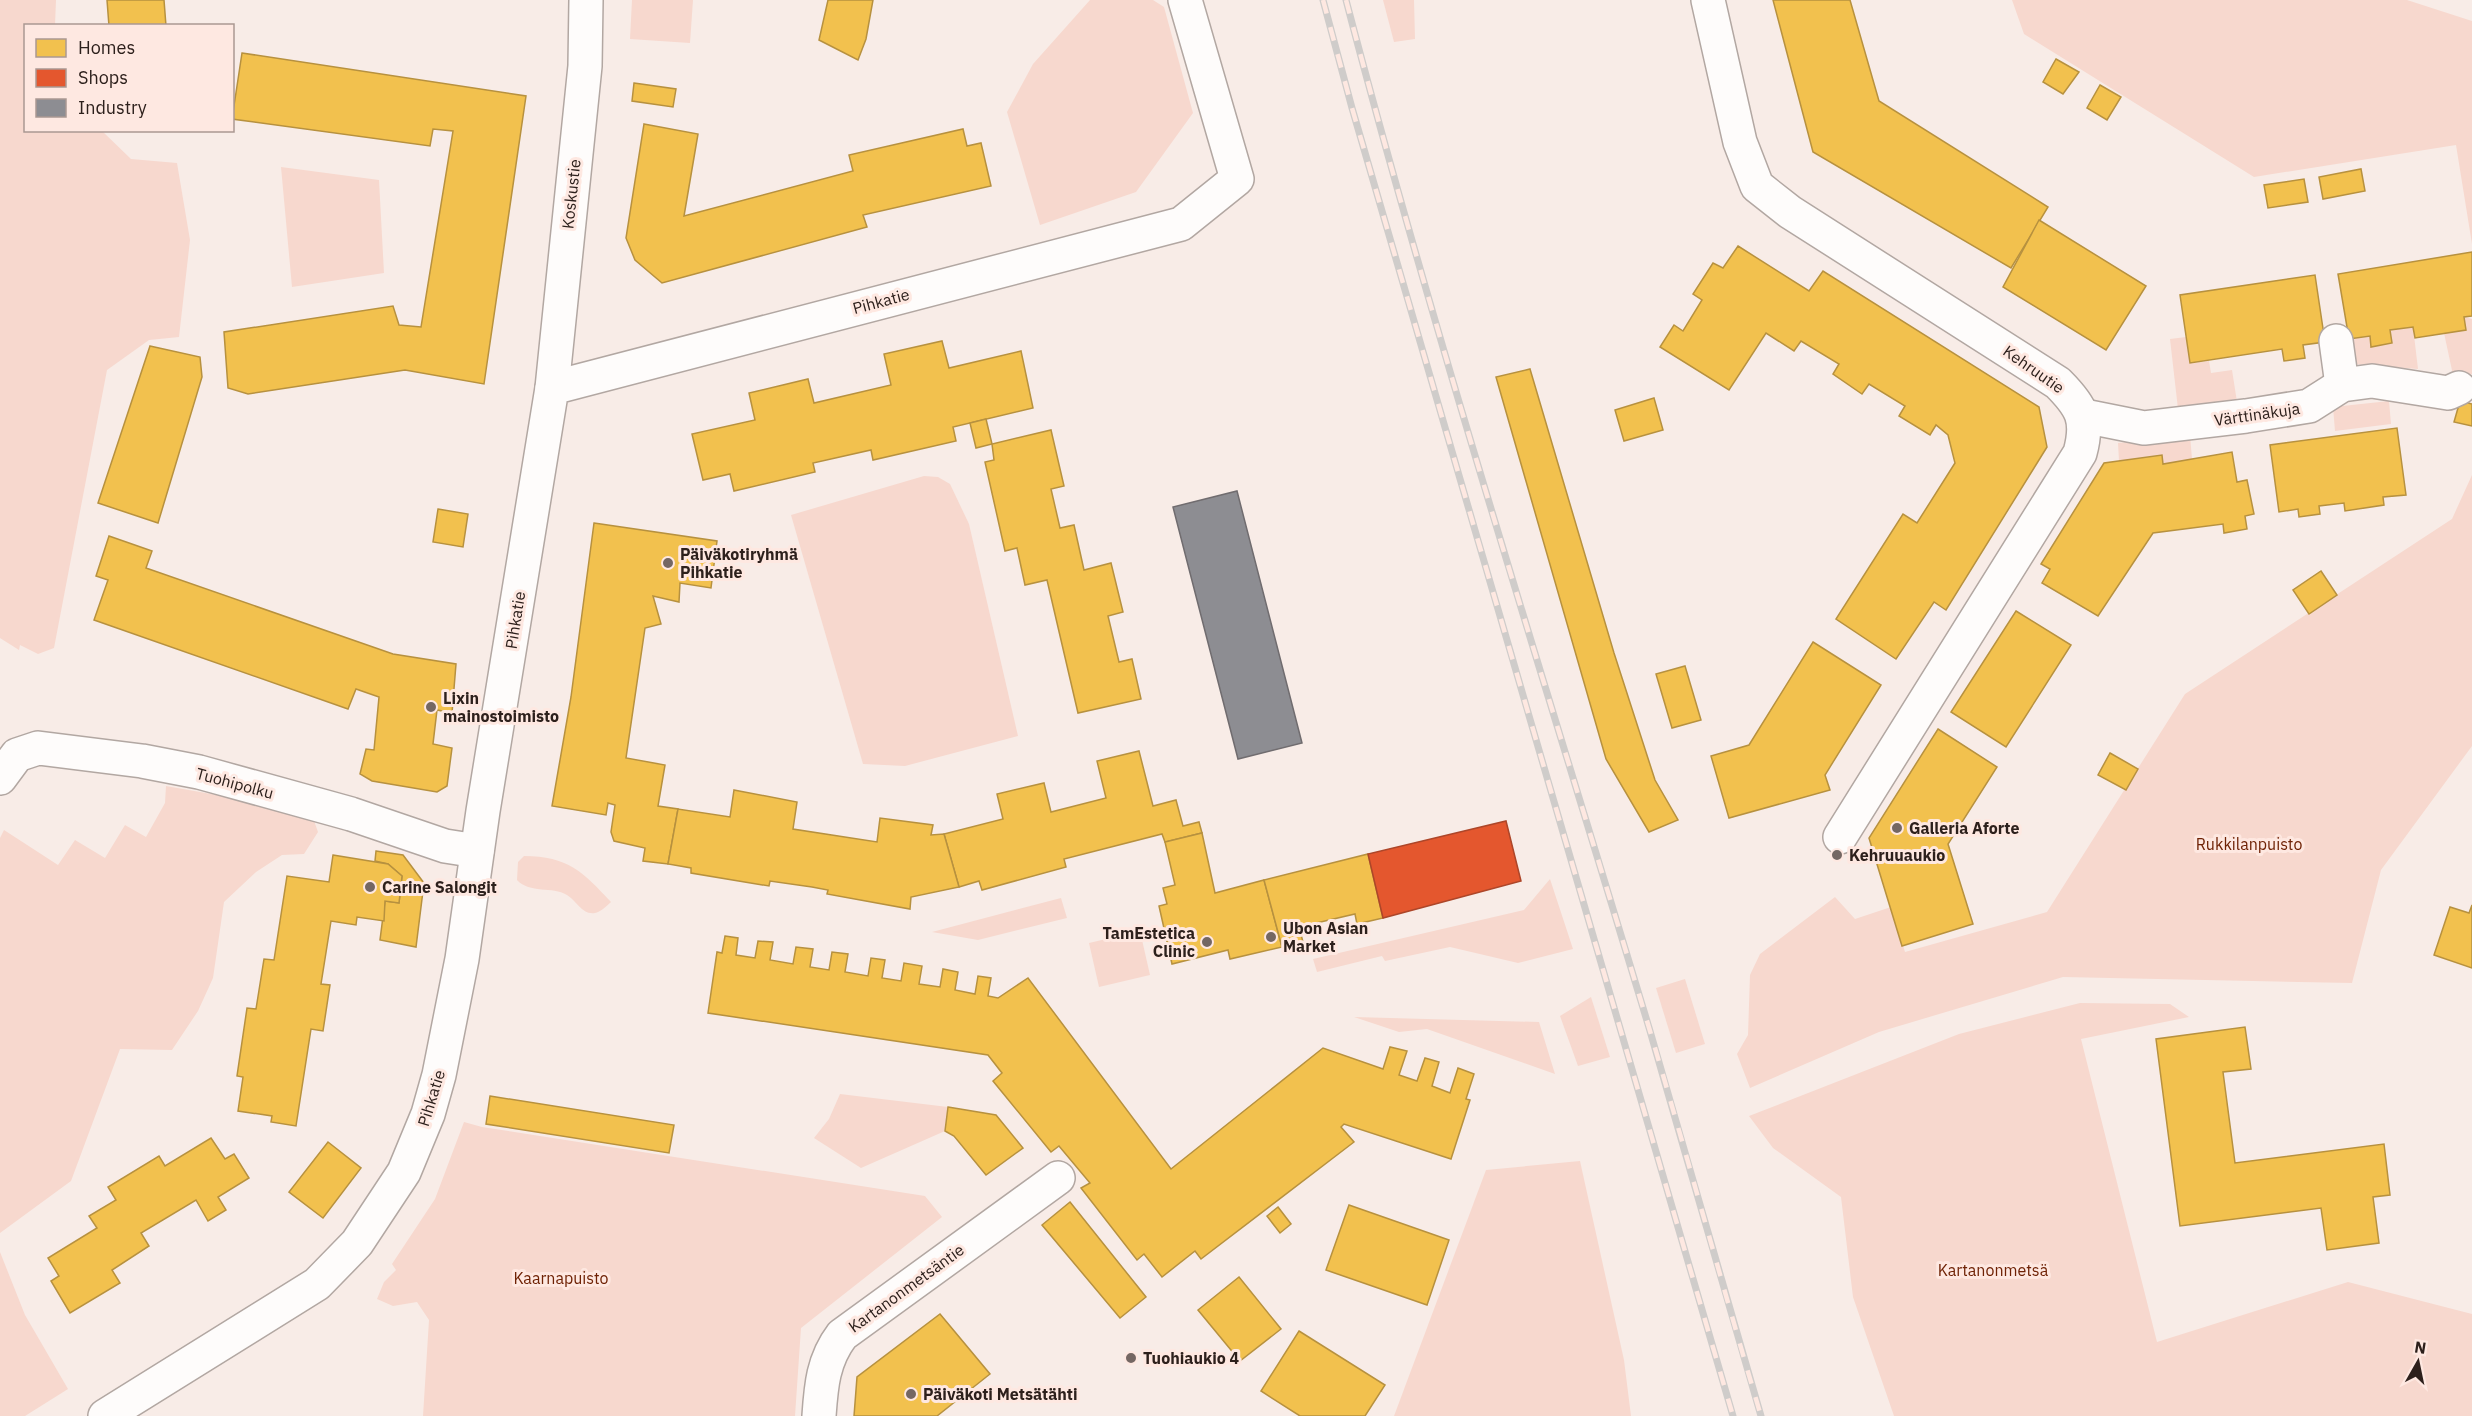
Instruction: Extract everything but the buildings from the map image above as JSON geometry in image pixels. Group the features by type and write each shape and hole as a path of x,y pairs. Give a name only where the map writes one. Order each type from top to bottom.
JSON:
{"street":[{"name":"Koskustie","path":"552,388 585,66 586,0"},
{"name":"Pihkatie","path":"105,1416 316,1284 357,1243 404,1172 428,1114 439,1075 462,959 477,851 552,388 1180,224 1237,179 1185,0"},
{"name":"Kehruutie","path":"1708,0 1740,142 1757,186 1790,212 2058,383 2073,398 2084,416"},
{"path":"2336,341 2342,385"},
{"name":"Värttinäkuja","path":"2084,416 2144,428 2248,427 2308,406 2342,385 2372,381 2448,393 2459,388"},
{"path":"1840,837 2080,453 2085,436 2084,416"},
{"name":"Tuohipolku","path":"0,778 16,755 38,748 158,765 199,772 351,814 445,846 477,851"},
{"name":"Kartanonmetsäntie","path":"819,1416 822,1379 831,1349 842,1335 1058,1178"}],"green space":[{"path":"0,0 56,0 55,24 24,24 24,132 103,132 131,159 177,163 190,240 179,337 149,340 107,370 54,648 38,654 20,645 19,650 0,638"},
{"path":"632,0 693,0 690,43 630,39"},
{"path":"1090,0 1153,0 1164,7 1193,113 1136,192 1040,225 1007,112 1033,64"},
{"path":"1383,0 1414,0 1415,39 1394,42"},
{"path":"2012,0 2407,0 2472,21 2472,244 2456,145 2254,177 2024,34"},
{"path":"281,167 379,180 384,273 292,287"},
{"path":"2464,317 2472,319 2472,374 2453,375 2444,333 2466,330"},
{"path":"2413,327 2418,369 2354,364 2349,339 2370,336 2372,347 2392,343 2390,330"},
{"path":"2186,337 2190,363 2209,361 2211,373 2232,370 2237,402 2178,409 2170,339"},
{"path":"2389,401 2391,424 2335,431 2333,407"},
{"path":"2190,435 2192,459 2163,464 2161,455 2119,461 2118,443"},
{"name":"Rukkilanpuisto","path":"2472,475 2472,746 2381,870 2352,983 2063,977 1879,1032 1750,1088 1737,1054 1748,1035 1750,975 1760,954 1835,897 1855,919 1891,907 1905,952 2047,912 2185,694 2452,519"},
{"path":"924,476 938,477 950,484 969,524 1018,736 905,766 863,764 791,515"},
{"path":"166,786 251,801 313,818 318,832 304,854 282,855 256,872 224,902 213,978 198,1011 172,1050 120,1049 71,1181 0,1233 0,838 4,830 58,865 75,840 105,858 125,825 146,837 165,803"},
{"path":"524,856 552,859 574,868 592,882 611,902 599,911 590,913 561,892 535,889 522,884 517,880 518,862"},
{"path":"1550,879 1573,949 1518,963 1450,947 1385,961 1382,956 1317,972 1313,959 1524,910"},
{"path":"1061,898 1067,918 978,940 932,932"},
{"path":"1140,931 1150,975 1099,987 1089,943"},
{"path":"1685,979 1705,1044 1676,1053 1656,988"},
{"path":"1591,997 1610,1057 1578,1066 1560,1016"},
{"name":"Kartanonmetsä","path":"2080,1003 2170,1004 2189,1017 2081,1039 2157,1342 2348,1282 2472,1314 2472,1416 1894,1416 1853,1297 1841,1197 1773,1148 1749,1116 1959,1034"},
{"path":"1354,1017 1539,1022 1555,1074 1427,1029 1399,1032"},
{"path":"840,1094 948,1107 945,1131 861,1168 814,1138 829,1119"},
{"name":"Kaarnapuisto","path":"464,1122 482,1127 925,1196 942,1217 801,1328 795,1416 423,1416 429,1320 417,1302 393,1306 377,1299 384,1282 396,1270 392,1264 435,1199"},
{"path":"1580,1161 1624,1360 1631,1416 1394,1416 1486,1170"},
{"path":"0,1252 25,1315 68,1389 25,1416 0,1416"}],"railway":[{"path":"1323,0 1352,108 1733,1416"},
{"path":"1346,0 1417,259 1650,1031 1761,1416"}],"place":[{"name":"Päiväkotiryhmä Pihkatie","path":"668,563"},
{"name":"Lixin mainostoimisto","path":"431,707"},
{"name":"Galleria Aforte","path":"1897,828"},
{"name":"Kehruuaukio","path":"1837,855"},
{"name":"Carine Salongit","path":"370,887"},
{"name":"Ubon Asian Market","path":"1271,937"},
{"name":"TamEstetica Clinic","path":"1207,942"},
{"name":"Tuohiaukio 4","path":"1131,1358"},
{"name":"Päiväkoti Metsätähti","path":"911,1394"}]}
